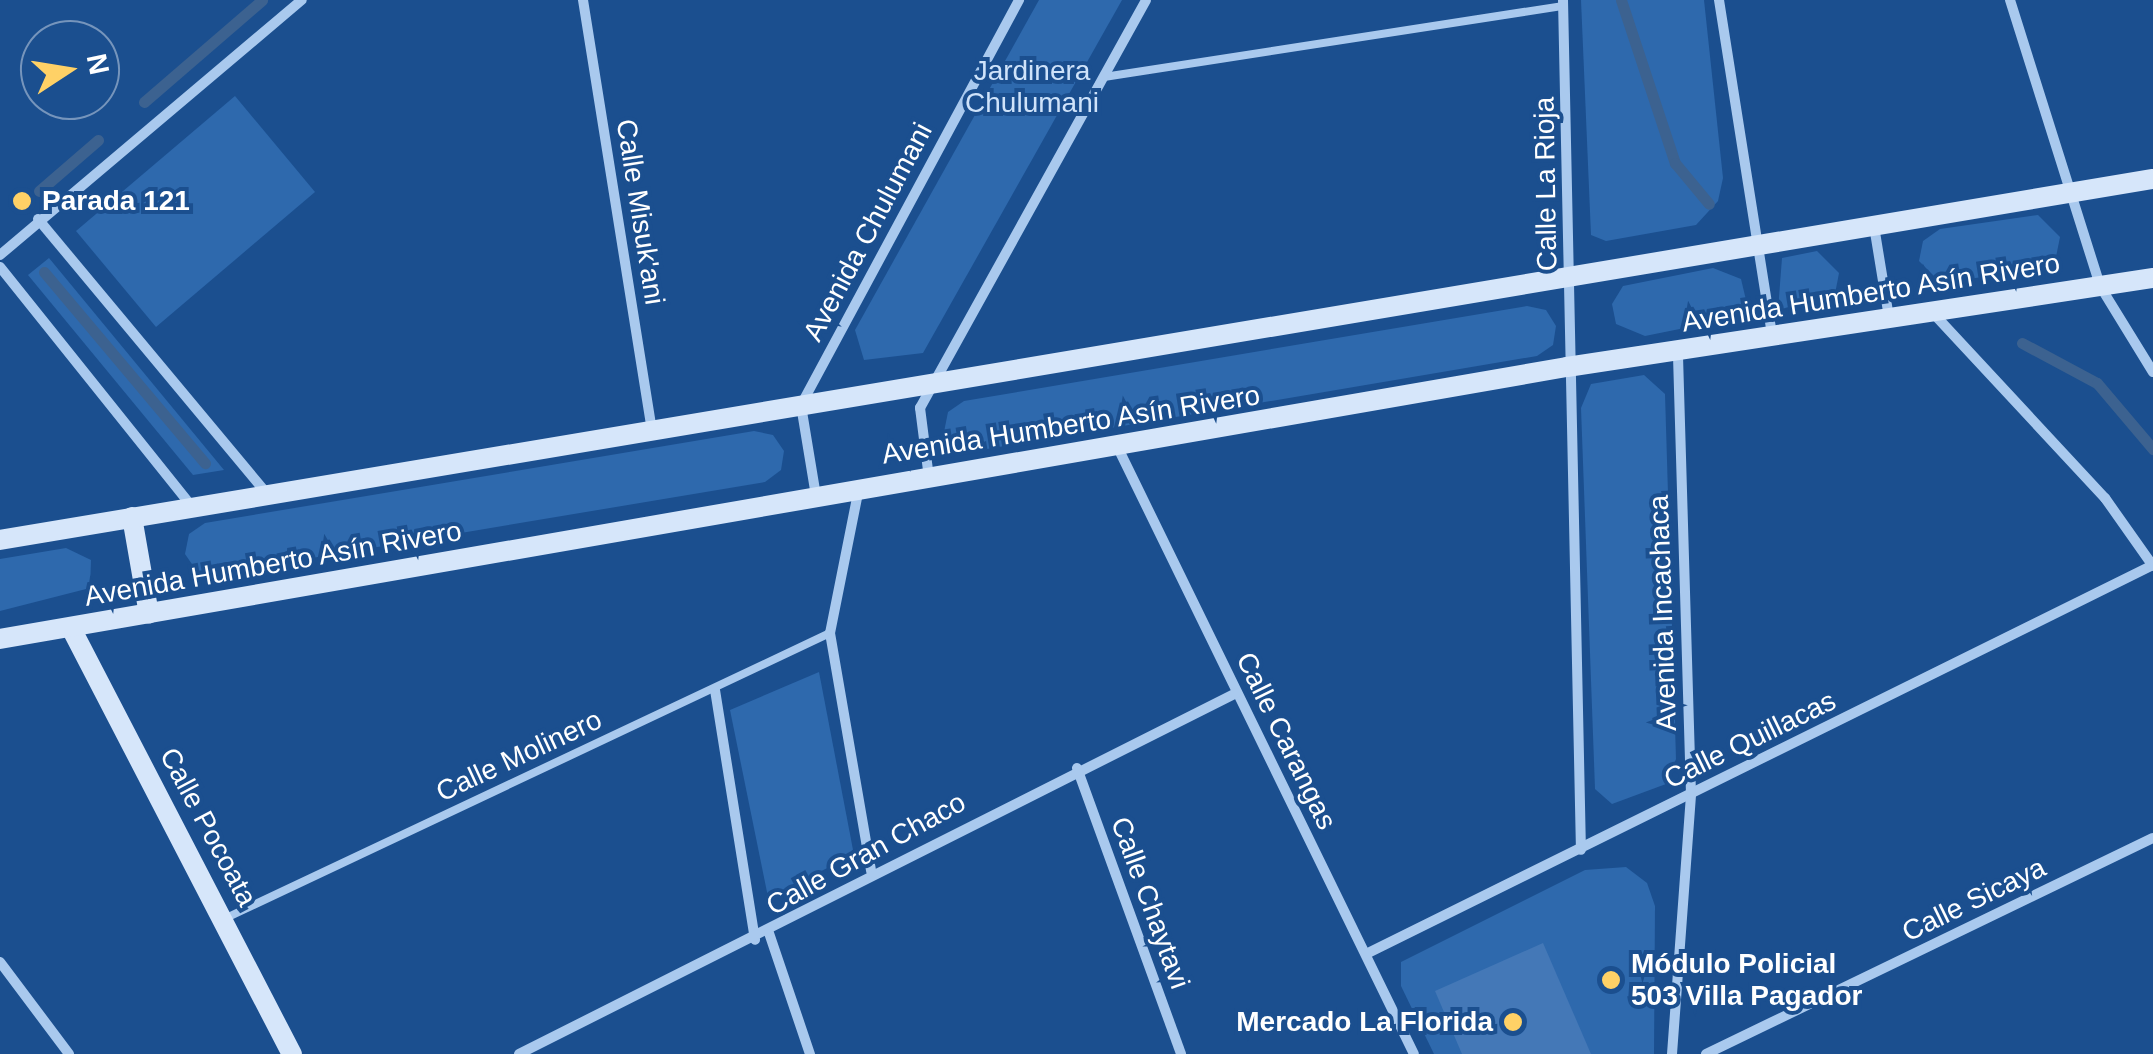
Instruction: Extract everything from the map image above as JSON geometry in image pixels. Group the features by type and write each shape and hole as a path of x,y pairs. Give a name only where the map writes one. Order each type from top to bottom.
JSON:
{"street":[{"path":"0,255 302,0"},
{"name":"Calle Misuk'ani","path":"584,0 652,432"},
{"name":"Avenida Chulumani","path":"801,406 1019,0"},
{"path":"929,478 920,408 1146,0"},
{"path":"1718,0 1752,241 1772,336"},
{"path":"2010,0 2100,286 2153,372"},
{"name":"Calle La Rioja","path":"1564,3 1571,274 1567,366"},
{"path":"0,540 931,386 1752,241 2153,180"},
{"path":"38,219 267,494"},
{"path":"1873,222 1889,319"},
{"path":"0,266 192,507"},
{"name":"Avenida Humberto Asín Rivero","path":"0,639 858,488 1118,448 1567,366 2153,278"},
{"path":"1933,313 2105,498 2153,565"},
{"name":"Avenida Incachaca","path":"1672,1054 1691,794 1678,350"},
{"path":"1567,366 1581,850"},
{"path":"801,406 816,496"},
{"name":"Calle Carangas","path":"1118,448 1414,1054"},
{"path":"858,488 830,633 871,871"},
{"path":"132,517 149,614"},
{"name":"Calle Quillacas","path":"1366,954 2153,565"},
{"name":"Calle Pocoata","path":"70,628 226,918 292,1054"},
{"path":"715,690 755,940"},
{"name":"Calle Gran Chaco","path":"518,1054 769,934 871,871 1236,693"},
{"name":"Calle Chaytavi","path":"1077,768 1181,1054"},
{"name":"Calle Sicaya","path":"1706,1054 2153,838"},
{"path":"769,934 810,1054"},
{"path":"0,962 70,1054"}],"lane":[{"path":"1104,77 1564,3"},
{"name":"Calle Molinero","path":"226,918 830,633"}],"green space":[{"name":"Jardinera Chulumani","path":"1039,0 1122,0 923,353 864,360 855,330"},
{"path":"1581,0 1704,0 1723,178 1718,201 1696,225 1606,241 1591,235"},
{"path":"235,96 315,192 156,327 76,231"},
{"path":"2038,215 2060,237 2056,257 2038,269 1941,283 1919,261 1923,241 1940,229"},
{"path":"1817,251 1839,273 1835,294 1778,310 1782,258"},
{"path":"49,258 224,470 193,475 28,275"},
{"path":"1713,268 1741,279 1746,300 1734,318 1645,336 1616,324 1612,304 1623,286"},
{"path":"1527,306 1546,310 1556,326 1553,345 1537,356 975,451 955,448 944,432 948,412 964,401"},
{"path":"1644,375 1665,394 1676,759 1666,784 1612,804 1595,789 1581,408 1591,384"},
{"path":"754,431 773,435 784,451 781,470 765,482 216,574 196,570 185,554 189,534 205,523"},
{"path":"66,548 91,560 90,588 0,611 0,559"},
{"path":"819,672 854,855 768,897 730,710"},
{"path":"1626,867 1647,883 1655,906 1654,1054 1434,1054 1401,986 1401,962 1585,870"}],"building":[{"name":"Mercado La Florida","path":"1543,943 1591,1054 1462,1054 1435,991"}],"waterway":[{"path":"144,102 262,0"},
{"path":"1621,0 1675,163 1709,204"},
{"path":"39,191 98,140"},
{"path":"44,272 205,463"},
{"path":"2022,343 2097,383 2153,449"}],"place":[{"name":"Parada 121","path":"22,201"},
{"name":"Módulo Policial 503 Villa Pagador","path":"1611,980"},
{"name":"Mercado La Florida","path":"1513,1022"}]}
